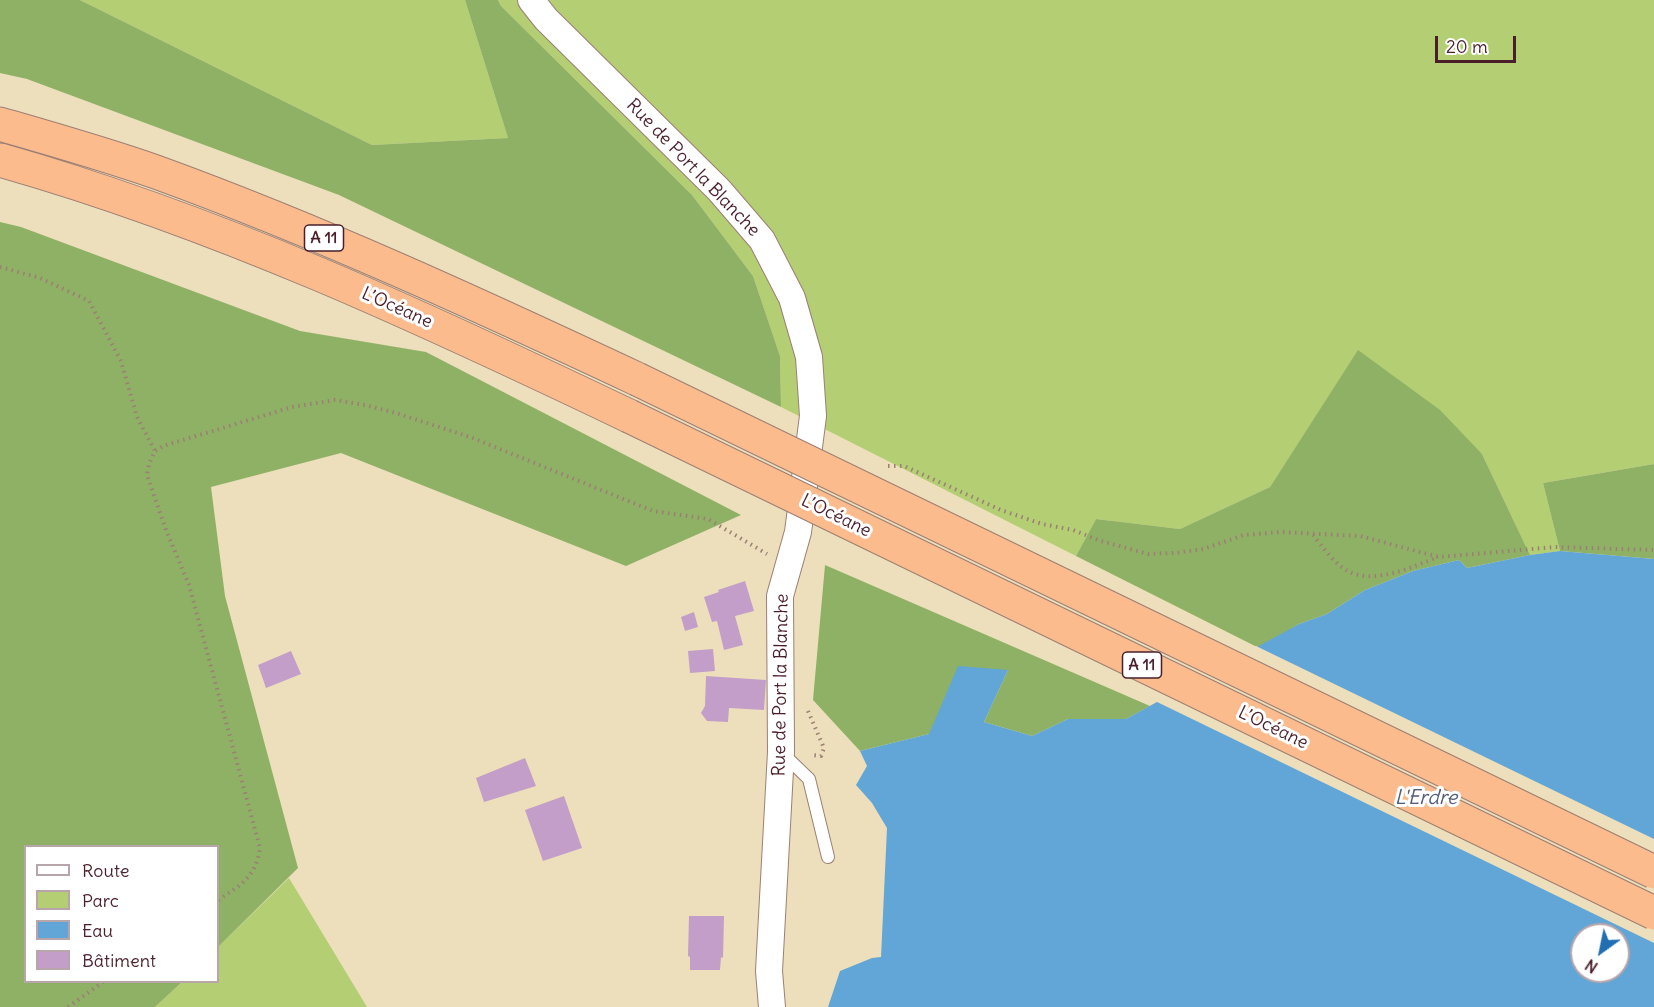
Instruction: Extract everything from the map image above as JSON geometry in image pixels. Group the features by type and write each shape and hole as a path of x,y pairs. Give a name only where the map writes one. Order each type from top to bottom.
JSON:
{"highway":[{"name":"L’Océane","path":"0,124 154,171 250,207 478,305 637,379 1654,872"},
{"name":"L’Océane","path":"0,160 164,213 250,245 399,308 629,416 1654,913"}],"street":[{"name":"Rue de Port la Blanche","path":"531,0 546,19 719,190 755,231 792,298 809,357 813,416 798,532 780,596 781,752 769,971 772,1007"}],"lane":[{"path":"781,752 809,779 828,857"}],"path":[{"path":"0,267 40,278 88,301 121,361 137,417 155,452"},
{"path":"219,899 239,886 257,865 260,848 189,585 166,530 147,475 155,452 163,446 292,407 334,400 365,405 470,437 653,511 708,519 788,566"},
{"path":"882,467 904,466 1001,510 1148,554 1203,549 1244,535 1281,532 1360,536 1438,557"},
{"path":"1313,535 1346,570 1368,576 1401,571 1438,557 1555,547 1654,550"},
{"path":"781,752 821,756 824,748 805,704"},
{"path":"68,1007 101,983"}],"green space":[{"path":"0,0 80,0 372,145 508,138 465,0 498,0 501,6 692,195 753,276 780,356 781,407 339,195 27,79 0,73"},
{"path":"80,0 465,0 508,138 372,145"},
{"path":"498,0 1654,0 1654,464 1543,483 1560,551 1530,555 1482,454 1358,351 1270,487 1180,529 1096,519 1076,556 781,407 780,356 753,276 692,195 501,6"},
{"path":"0,222 21,227 300,331 426,352 741,515 626,566 341,453 211,487 225,596 298,868 219,946 219,845 24,845 24,983 181,983 155,1007 0,1007"},
{"path":"1358,350 1440,410 1482,454 1530,555 1467,568 1459,560 1413,571 1365,590 1327,614 1299,624 1259,648 1076,556 1096,519 1180,529 1270,487"},
{"path":"1654,464 1654,559 1560,551 1543,483"},
{"path":"825,565 1150,706 1126,719 1068,719 1032,736 984,722 1008,670 929,734 860,751 813,700"},
{"path":"289,878 367,1007 155,1007 181,983 219,983 219,946"}],"water":[{"name":"L'Erdre","path":"1560,551 1654,559 1654,1007 828,1007 840,971 872,958 881,957 887,828 872,803 856,785 867,766 860,751 929,734 958,666 1008,670 984,722 1032,736 1068,719 1126,719 1299,624 1327,614 1365,590 1413,571 1459,560 1467,568"}],"pier":[{"path":"1256,646 1654,839 1654,943 1630,931 1630,923 1613,923 1155,701"}],"building":[{"path":"745,581 754,611 735,616 743,645 724,650 717,621 712,622 704,597"},
{"path":"694,612 698,627 685,631 681,617"},
{"path":"713,649 715,671 690,673 688,651"},
{"path":"291,651 301,674 266,688 258,665"},
{"path":"706,676 766,680 764,710 729,708 728,722 707,721 701,713 705,706"},
{"path":"525,758 536,786 484,802 476,778"},
{"path":"564,796 582,848 543,861 525,810"},
{"path":"689,916 724,916 723,958 721,957 720,970 690,970"}]}
